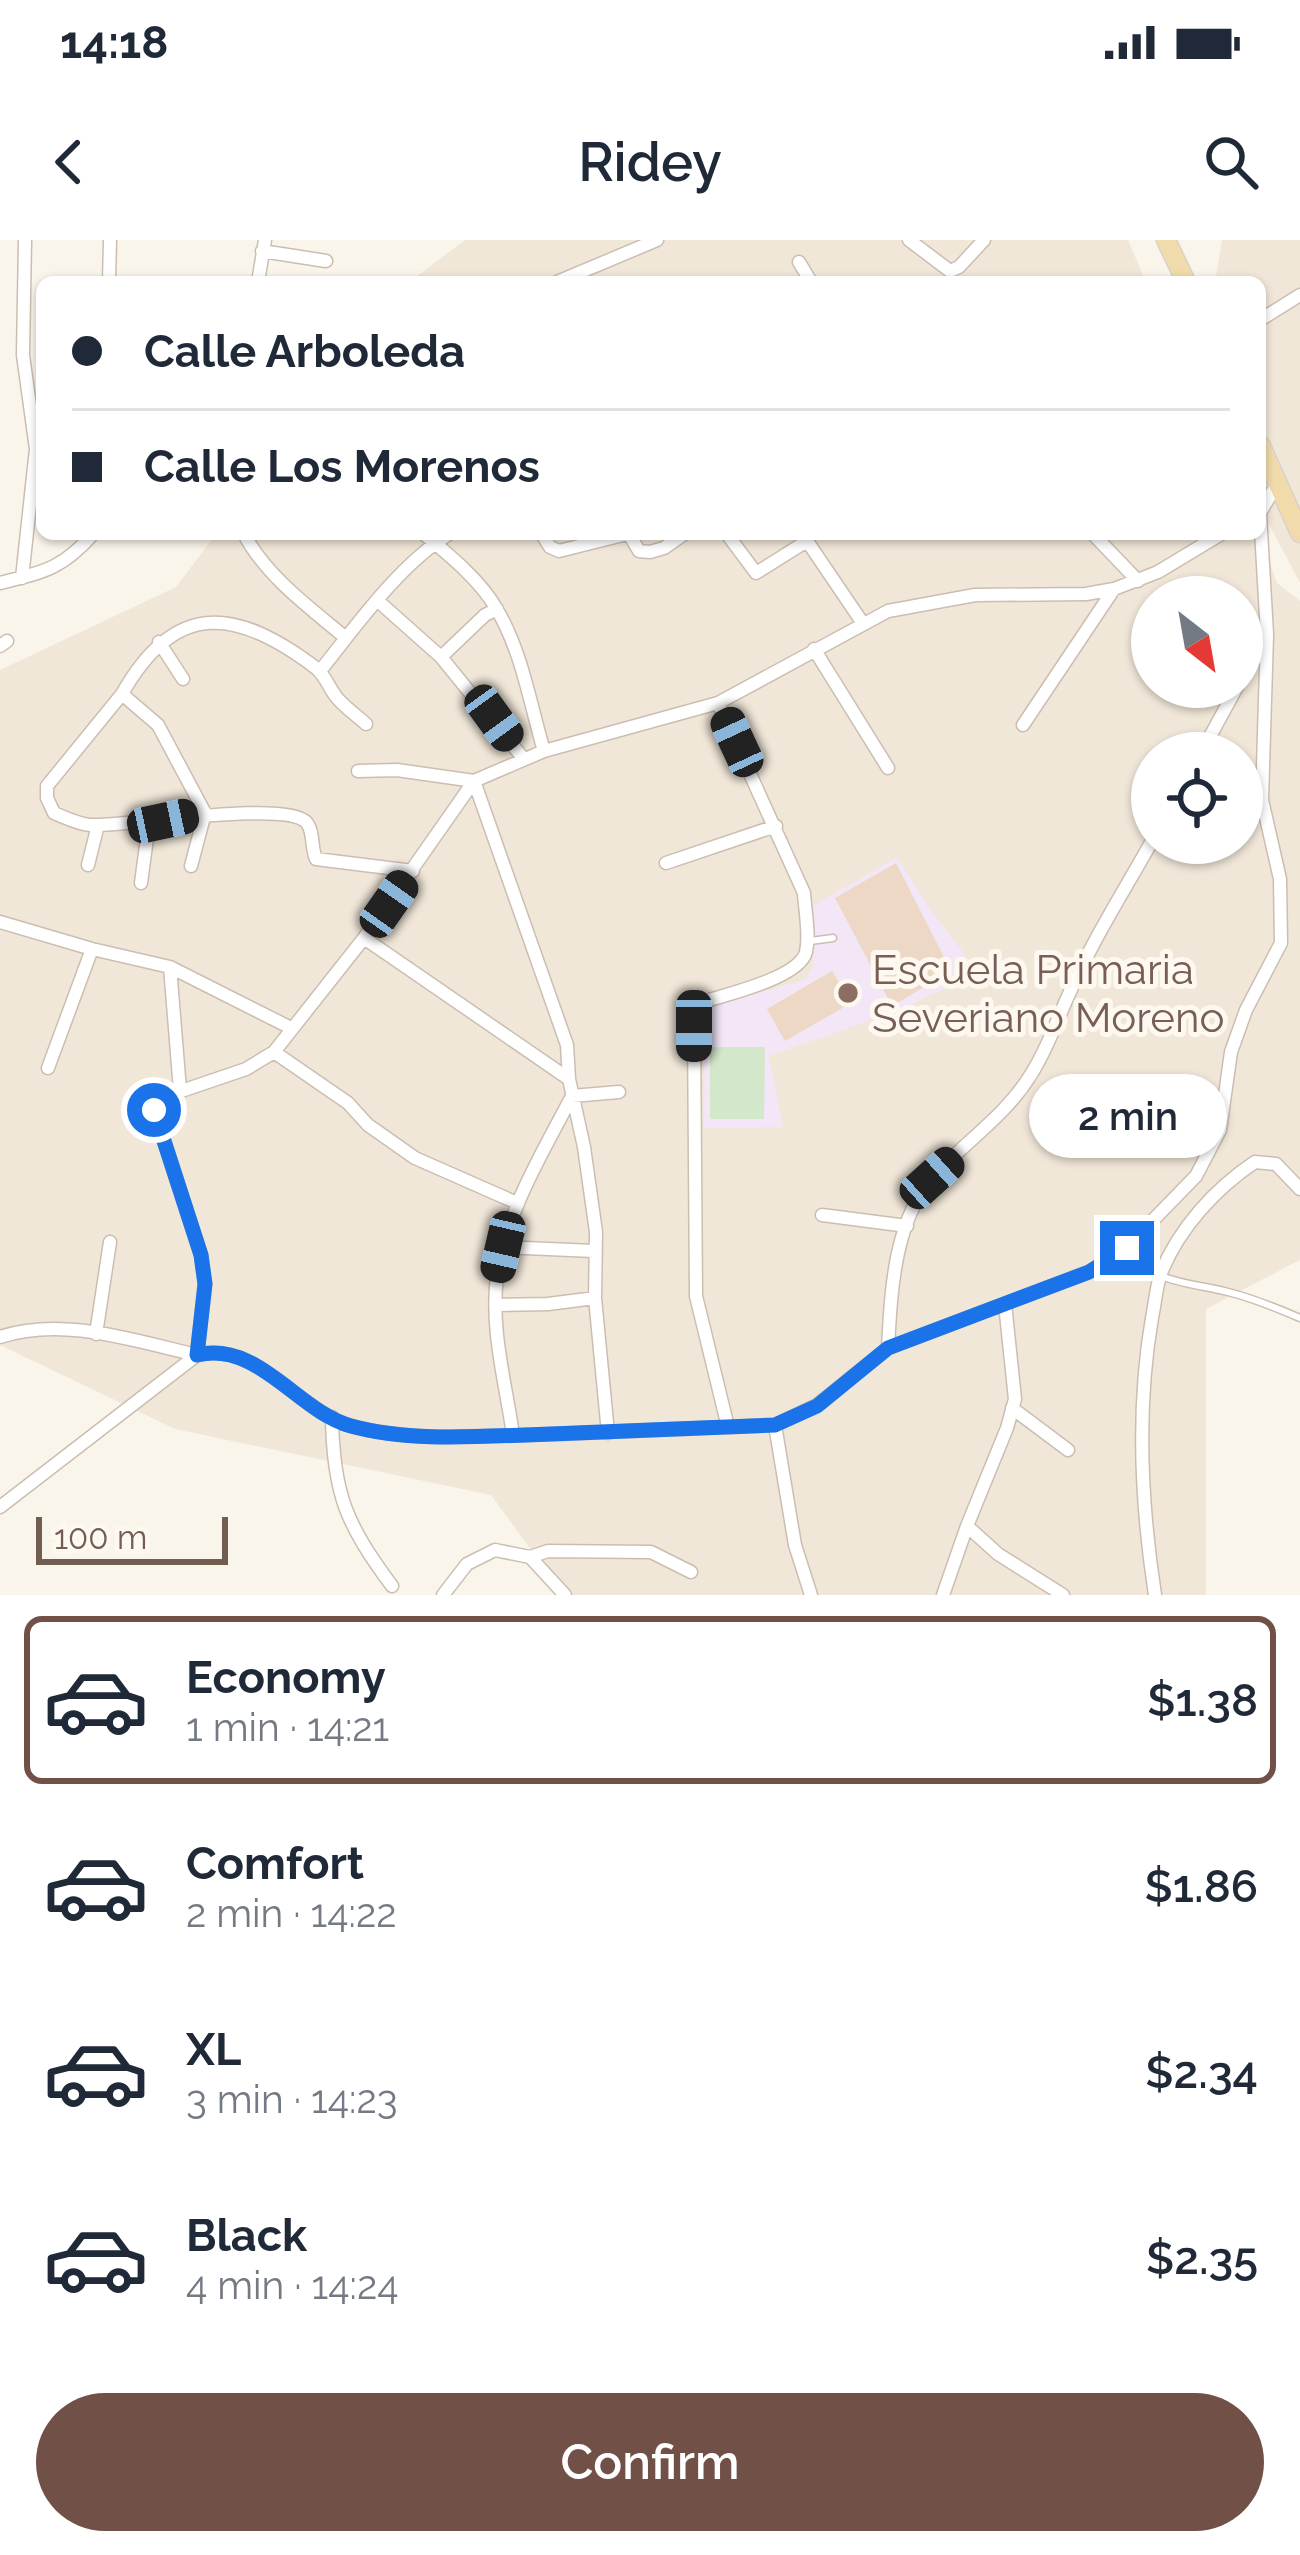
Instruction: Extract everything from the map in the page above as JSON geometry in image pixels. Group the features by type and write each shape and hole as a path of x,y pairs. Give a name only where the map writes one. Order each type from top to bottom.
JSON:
{"main road":[{"path":"1166,240 1183,276"},
{"path":"1266,456 1300,533"}],"street":[{"path":"22,578 36,449 23,356 25,240"},
{"path":"109,276 110,240"},
{"path":"571,276 658,240"},
{"path":"909,240 950,271 984,240"},
{"path":"259,276 264,245 326,261"},
{"path":"799,262 807,276"},
{"path":"1266,316 1300,295"},
{"path":"23,356 36,357"},
{"path":"1266,503 1278,482"},
{"path":"0,584 50,571 70,560 88,540"},
{"path":"247,540 297,598 346,638"},
{"path":"320,671 427,540"},
{"path":"431,540 497,609 516,650 544,751"},
{"path":"546,540 559,551 604,540"},
{"path":"632,540 639,550 650,553 674,540"},
{"path":"732,540 756,573 800,540"},
{"path":"806,540 862,622"},
{"path":"1099,540 1133,576"},
{"path":"1147,576 1210,540"},
{"path":"0,1507 197,1355 210,1352 244,1360 346,1426 370,1430 463,1437 775,1425 817,1406 888,1348 1089,1272 1127,1248 1196,1176 1220,1130 1231,1052 1246,1010 1281,944 1280,879 1262,800 1267,634 1262,540"},
{"path":"197,1355 205,1284 201,1255 154,1110 155,1100 246,1069 274,1052 364,938 474,781 544,751 718,703 862,622 921,602 975,595 1086,593 1131,583"},
{"path":"1023,725 1114,589"},
{"path":"378,602 441,657 523,758"},
{"path":"441,657 484,615 497,609"},
{"path":"366,724 337,698 320,671 259,633 215,621 178,629 142,659 122,694 47,787 46,798 54,813 84,825 149,823 205,813 296,816 310,827 316,859 413,871"},
{"path":"1263,641 1267,634"},
{"path":"158,642 183,680"},
{"path":"814,649 888,768"},
{"path":"122,694 158,725 205,813 191,866"},
{"path":"718,703 804,893 806,941 801,961 790,971 703,1002 694,1026 696,1296 728,1426"},
{"path":"358,771 397,770 474,781"},
{"path":"474,781 567,1045 568,1079 593,1211 595,1298 608,1433"},
{"path":"141,883 149,823"},
{"path":"88,865 98,825"},
{"path":"666,863 776,826"},
{"path":"888,1348 891,1278 908,1226 932,1178 1026,1083 1140,864"},
{"path":"0,922 170,967 291,1028"},
{"path":"364,938 568,1079"},
{"path":"48,1068 92,949"},
{"path":"170,967 180,1090"},
{"path":"274,1052 348,1103 368,1125 415,1159 517,1203"},
{"path":"572,1096 619,1092"},
{"path":"512,1436 496,1305 503,1247 517,1203 572,1096"},
{"path":"1155,1595 1142,1418 1160,1275 1185,1228 1235,1175 1256,1162 1276,1164 1300,1189"},
{"path":"821,1215 908,1226"},
{"path":"96,1334 110,1242"},
{"path":"503,1247 593,1251"},
{"path":"496,1305 595,1298"},
{"path":"944,1595 1012,1408 1005,1304"},
{"path":"0,1337 23,1330 96,1334 197,1355"},
{"path":"1012,1408 1068,1450"},
{"path":"332,1417 332,1448 347,1521 392,1586"},
{"path":"775,1425 795,1545 811,1595"},
{"path":"967,1526 1055,1593"},
{"path":"443,1595 466,1564 495,1550 530,1557 548,1551 651,1552 691,1572"},
{"path":"530,1557 566,1595"}],"lane":[{"path":"806,941 833,938"},
{"path":"1127,1248 1138,1264 1160,1275 1194,1288 1226,1291 1300,1318"}],"shaded area":[{"path":"465,240 1128,240 1143,276 417,276"},
{"path":"1222,240 1300,240 1300,583 1266,518 1266,276 1216,276"},
{"path":"211,540 1261,540 1277,583 1300,601 1300,1260 1206,1309 1206,1595 564,1595 491,1495 175,1429 0,1345 0,670 176,587"},
{"name":"Escuela Primaria Severiano Moreno","path":"897,857 979,973 894,1012 769,1056 783,1127 704,1128 705,1016 714,1006 806,979 813,967 811,907"}],"green space":[{"path":"710,1047 765,1047 764,1119 710,1119"}],"building":[{"path":"896,863 951,971 892,1006 835,898"},
{"path":"832,971 851,1003 785,1041 767,1009"}],"place":[{"name":"Escuela Primaria Severiano Moreno","path":"848,993"}],"route":[{"path":"154,1110 201,1255 205,1284 197,1355 220,1353 244,1360 346,1426 370,1430 463,1437 775,1425 817,1406 888,1348 1089,1272 1127,1248"}]}
